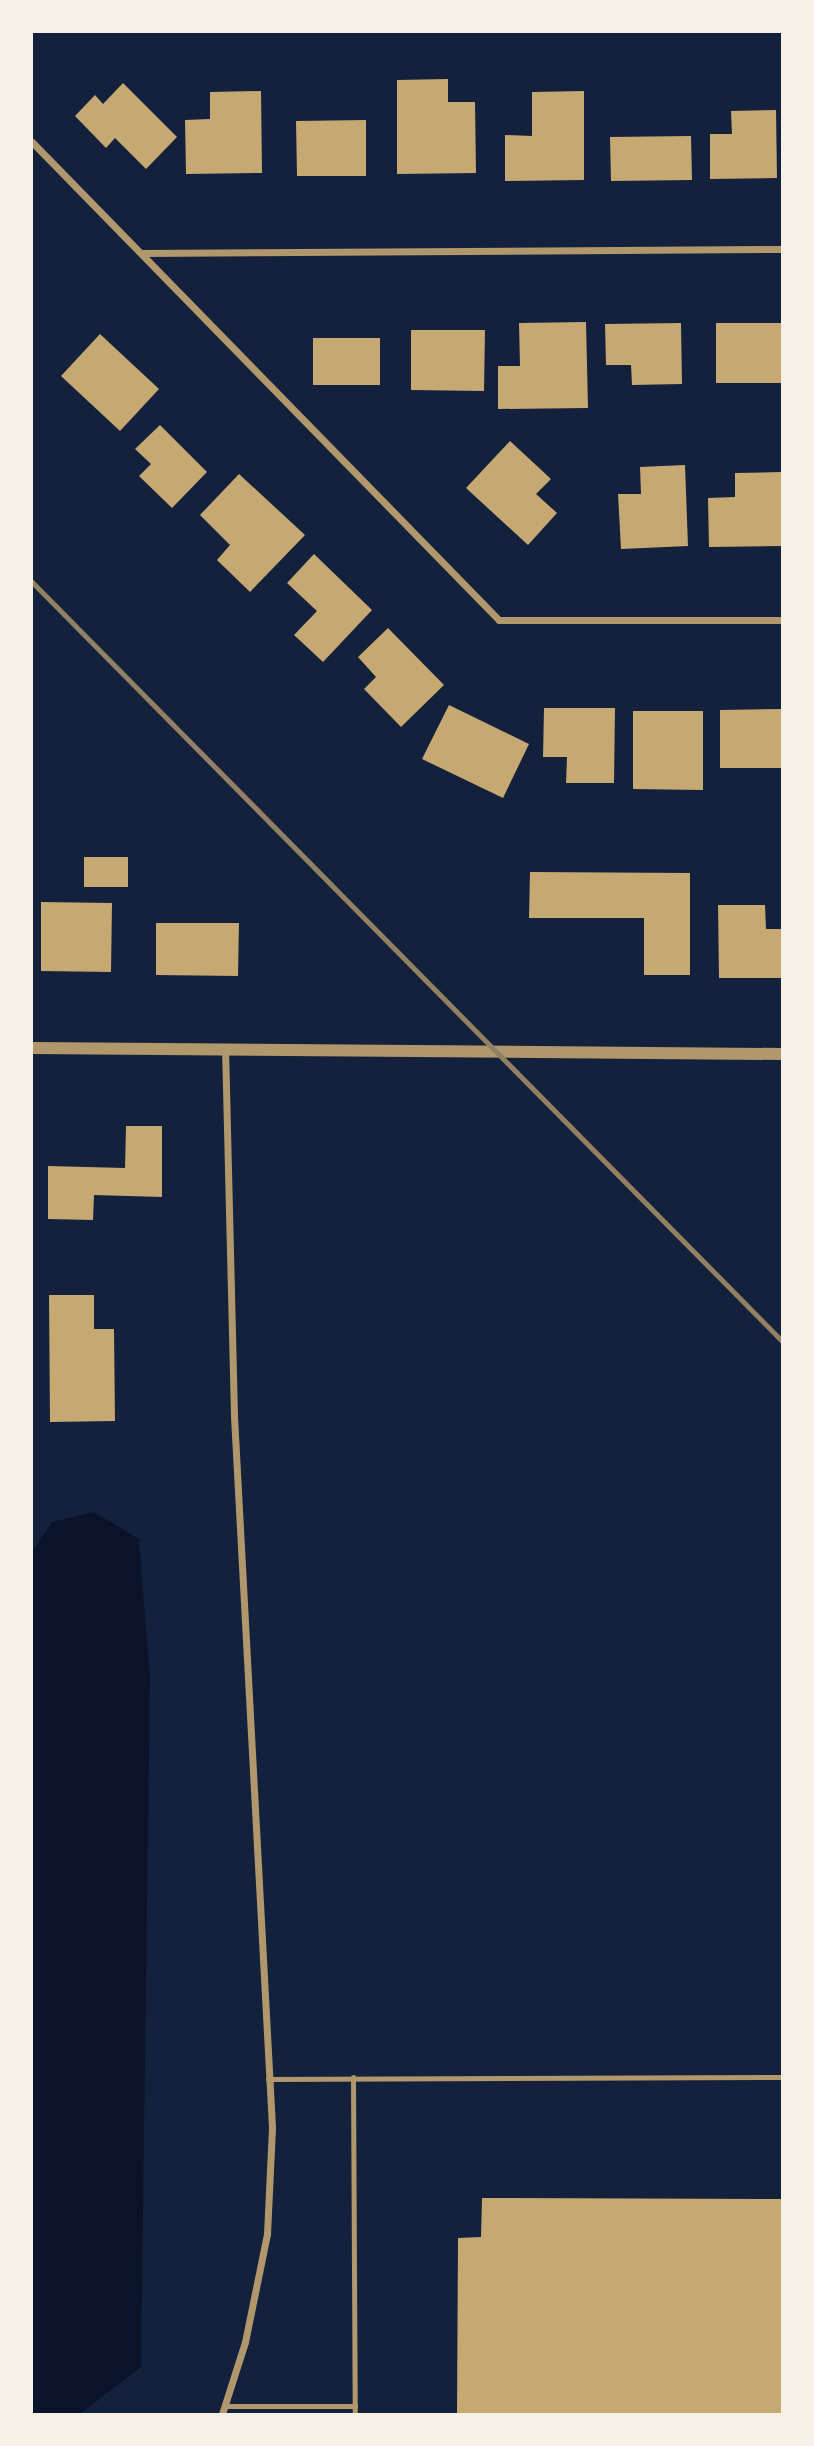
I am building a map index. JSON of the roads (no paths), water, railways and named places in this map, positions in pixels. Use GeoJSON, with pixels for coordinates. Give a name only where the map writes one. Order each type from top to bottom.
{"type":"FeatureCollection","features":[{"type":"Feature","properties":{"kind":"street"},"geometry":{"type":"LineString","coordinates":[[32,142],[499,620],[782,620]]}},
{"type":"Feature","properties":{"kind":"street"},"geometry":{"type":"LineString","coordinates":[[143,253],[782,248]]}},
{"type":"Feature","properties":{"kind":"street"},"geometry":{"type":"LineString","coordinates":[[32,1048],[782,1054]]}},
{"type":"Feature","properties":{"kind":"street"},"geometry":{"type":"LineString","coordinates":[[222,2414],[267,2234],[271,2127],[234,1415],[225,1049]]}},
{"type":"Feature","properties":{"kind":"lane"},"geometry":{"type":"LineString","coordinates":[[353,2077],[355,2414]]}},
{"type":"Feature","properties":{"kind":"lane"},"geometry":{"type":"LineString","coordinates":[[268,2079],[782,2077]]}},
{"type":"Feature","properties":{"kind":"lane"},"geometry":{"type":"LineString","coordinates":[[226,2406],[355,2406]]}},
{"type":"Feature","properties":{"kind":"water"},"geometry":{"type":"Polygon","coordinates":[[[94,1512],[139,1539],[150,1678],[141,2367],[80,2414],[32,2414],[32,1552],[52,1522],[94,1512]]]}},
{"type":"Feature","properties":{"kind":"railway"},"geometry":{"type":"LineString","coordinates":[[32,582],[782,1341]]}}]}
